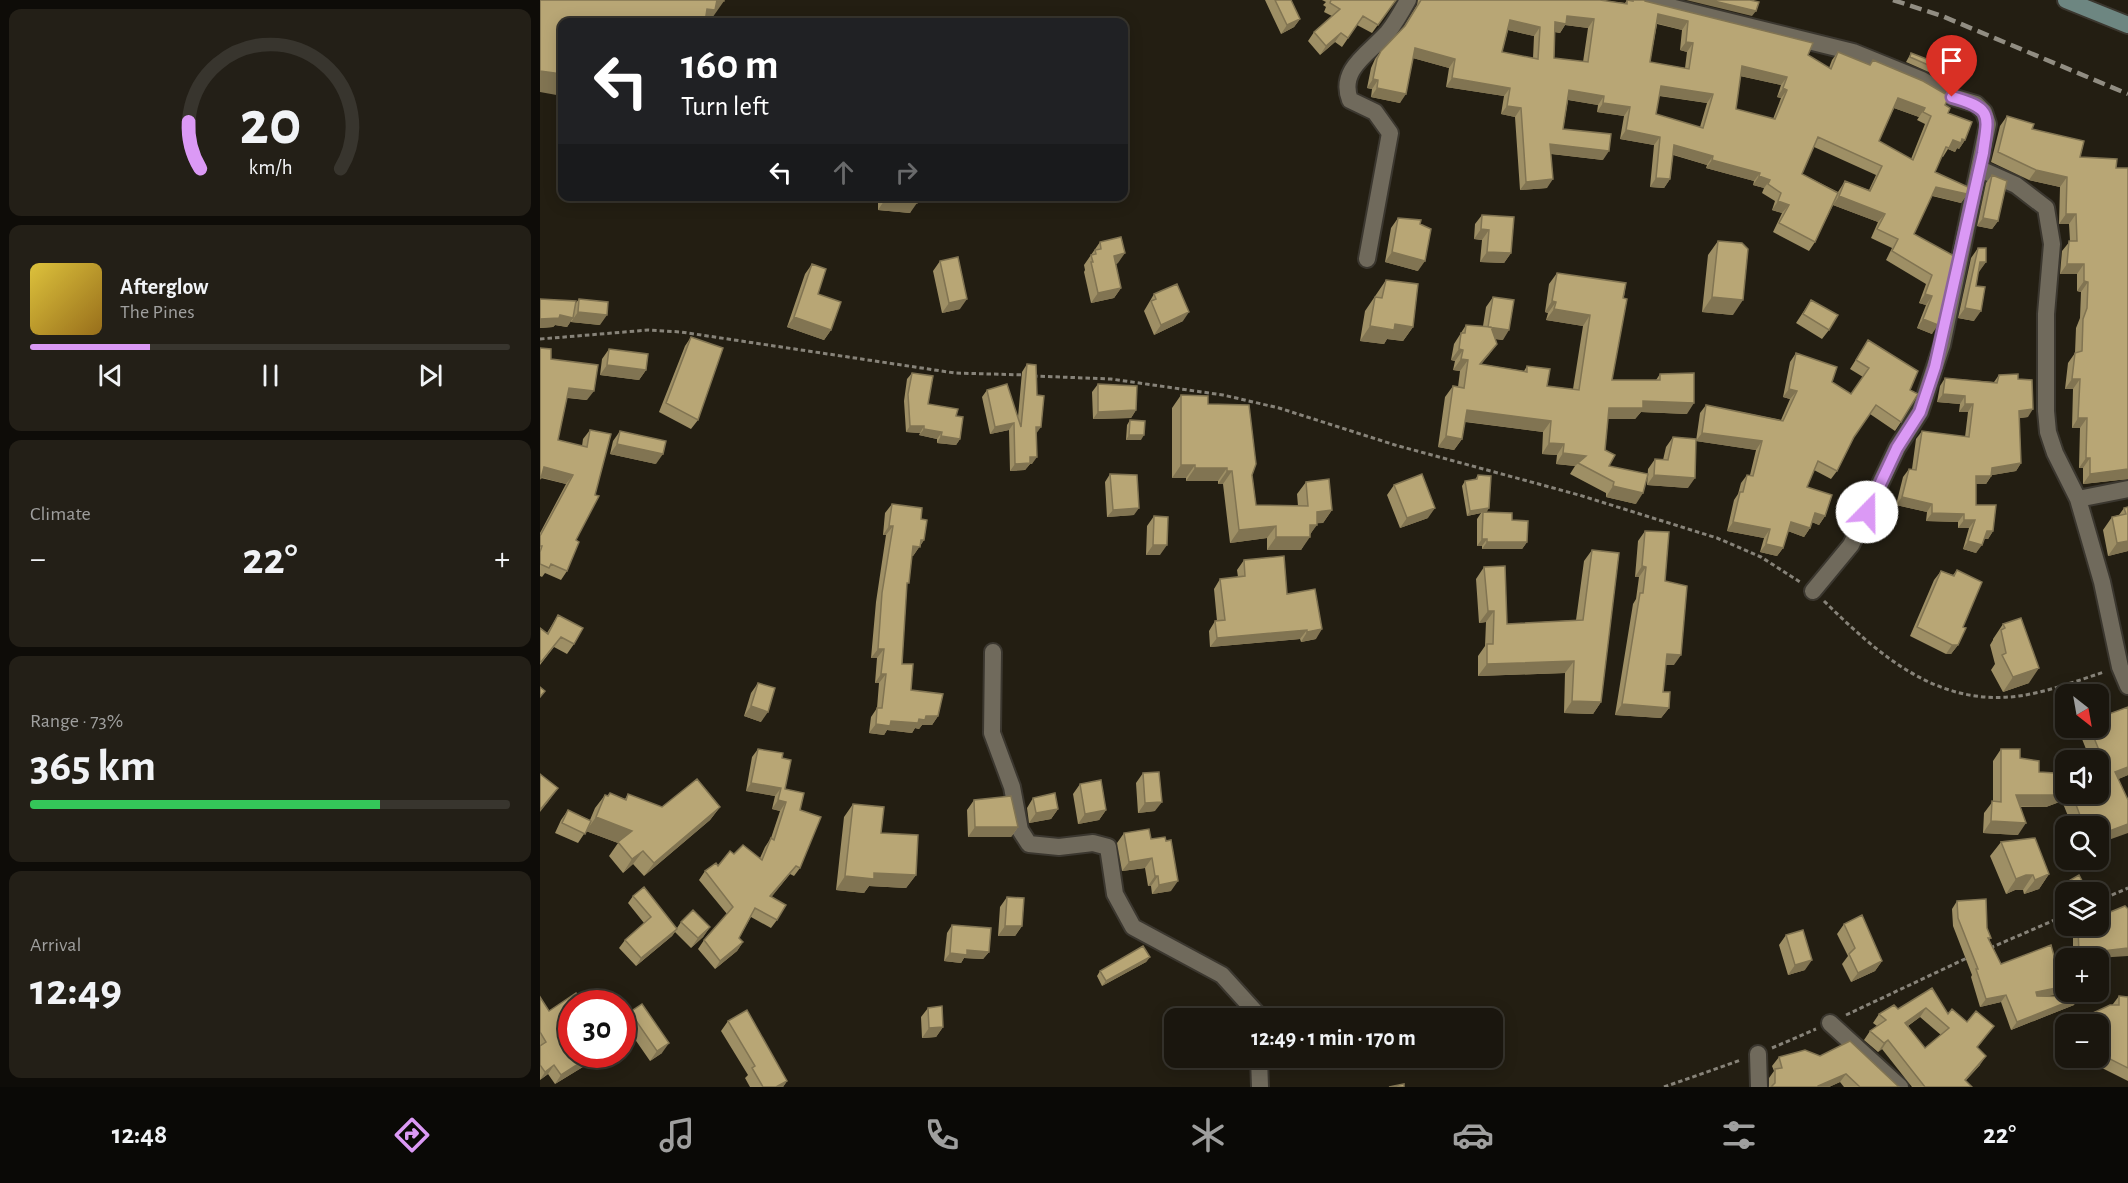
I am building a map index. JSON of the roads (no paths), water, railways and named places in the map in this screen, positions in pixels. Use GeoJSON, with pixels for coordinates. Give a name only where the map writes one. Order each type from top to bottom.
{"type":"FeatureCollection","features":[{"type":"Feature","properties":{"kind":"main road"},"geometry":{"type":"LineString","coordinates":[[2066,0],[2128,25]]}},
{"type":"Feature","properties":{"kind":"street"},"geometry":{"type":"LineString","coordinates":[[1367,259],[1390,133],[1376,112],[1350,100],[1346,90],[1349,74],[1363,55],[1388,32],[1408,0]]}},
{"type":"Feature","properties":{"kind":"street"},"geometry":{"type":"LineString","coordinates":[[1642,0],[1853,52],[1922,80],[1952,97],[1976,104],[1984,112],[1988,124],[1942,345],[1920,412],[1897,448],[1851,545],[1813,591]]}},
{"type":"Feature","properties":{"kind":"street"},"geometry":{"type":"LineString","coordinates":[[1980,169],[2016,185],[2046,208],[2052,244],[2046,314],[2046,411],[2055,453],[2078,498],[2102,582],[2120,667],[2128,686]]}},
{"type":"Feature","properties":{"kind":"street"},"geometry":{"type":"LineString","coordinates":[[2078,498],[2128,489]]}},
{"type":"Feature","properties":{"kind":"street"},"geometry":{"type":"LineString","coordinates":[[993,652],[992,733],[1012,787],[1020,830],[1029,844],[1059,847],[1094,843],[1108,848],[1115,894],[1133,927],[1222,975],[1251,1008]]}},
{"type":"Feature","properties":{"kind":"street"},"geometry":{"type":"LineString","coordinates":[[1830,1023],[1900,1087]]}},
{"type":"Feature","properties":{"kind":"street"},"geometry":{"type":"LineString","coordinates":[[1758,1054],[1759,1087]]}},
{"type":"Feature","properties":{"kind":"street"},"geometry":{"type":"LineString","coordinates":[[1259,1068],[1260,1087]]}},
{"type":"Feature","properties":{"kind":"railway"},"geometry":{"type":"LineString","coordinates":[[1893,0],[1942,16],[2128,94]]}}]}
